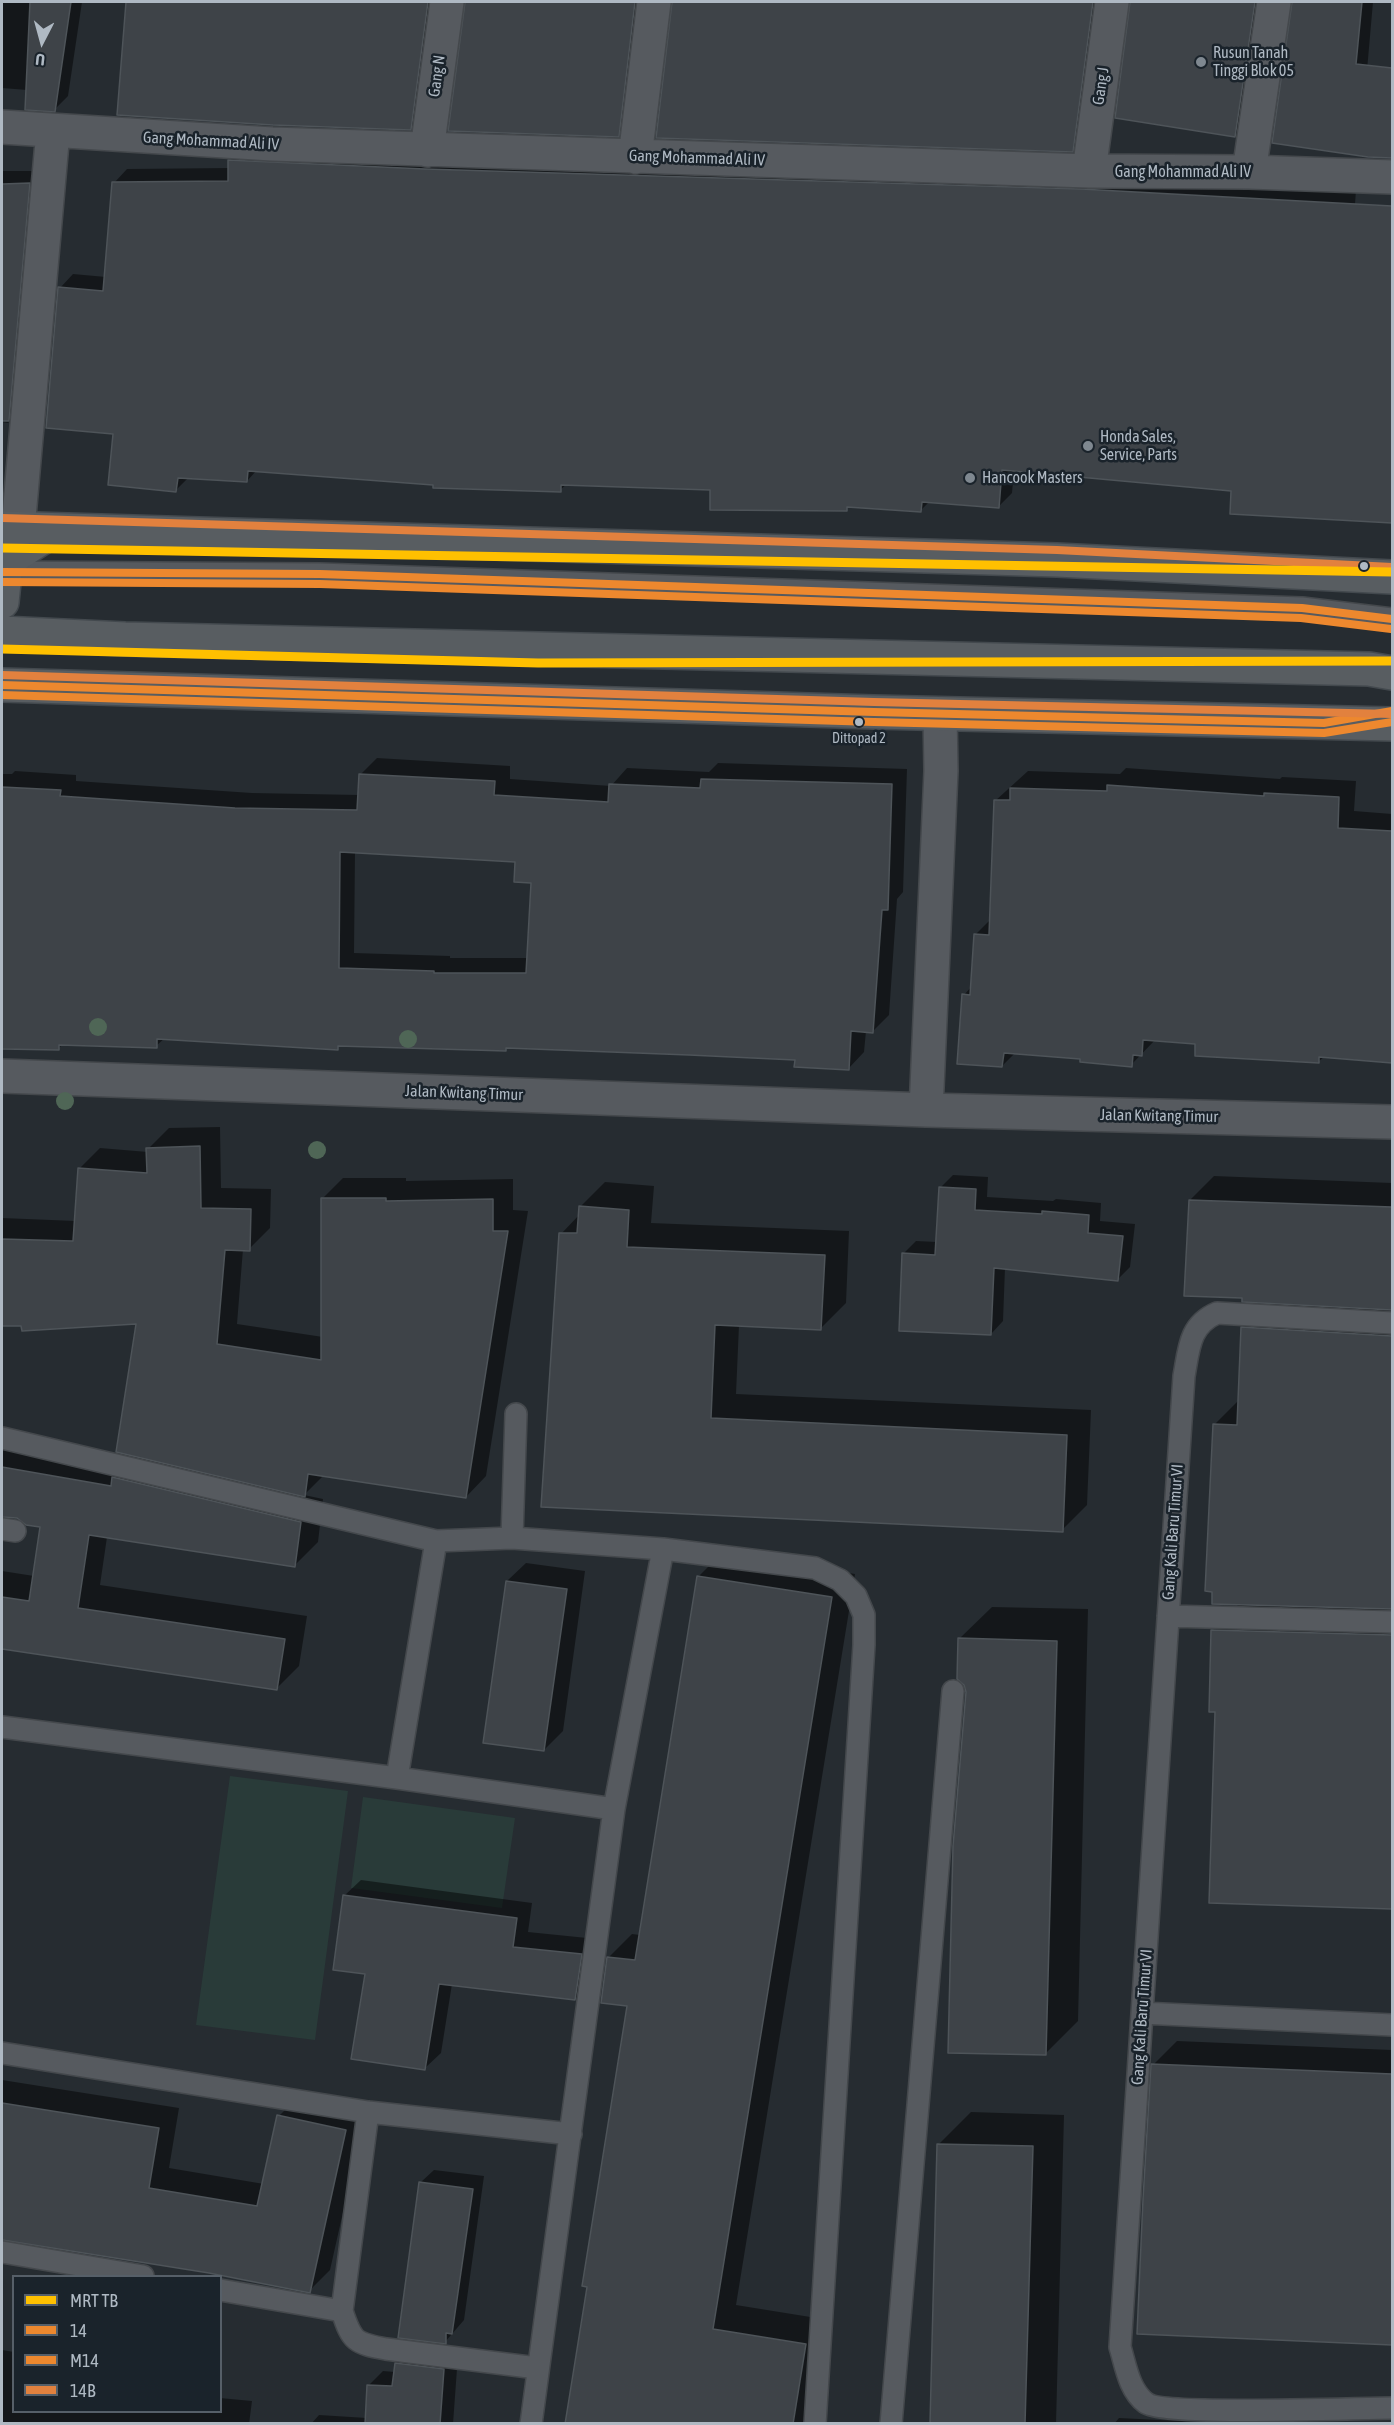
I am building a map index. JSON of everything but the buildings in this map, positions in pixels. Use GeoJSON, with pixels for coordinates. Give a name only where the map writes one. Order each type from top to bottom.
{"type":"FeatureCollection","features":[{"type":"Feature","properties":{"kind":"main road"},"geometry":{"type":"LineString","coordinates":[[10,528],[1045,560],[1392,577]]}},
{"type":"Feature","properties":{"kind":"main road"},"geometry":{"type":"LineString","coordinates":[[3,582],[15,556],[54,530]]}},
{"type":"Feature","properties":{"kind":"main road"},"geometry":{"type":"LineString","coordinates":[[2,633],[125,639],[1381,670]]}},
{"type":"Feature","properties":{"kind":"main road"},"geometry":{"type":"LineString","coordinates":[[2,651],[13,686],[940,714],[1392,724]]}},
{"type":"Feature","properties":{"kind":"street","name":"Gang N"},"geometry":{"type":"LineString","coordinates":[[427,150],[447,2]]}},
{"type":"Feature","properties":{"kind":"street"},"geometry":{"type":"LineString","coordinates":[[634,157],[654,2]]}},
{"type":"Feature","properties":{"kind":"street","name":"Gang J"},"geometry":{"type":"LineString","coordinates":[[1089,171],[1112,2]]}},
{"type":"Feature","properties":{"kind":"street"},"geometry":{"type":"LineString","coordinates":[[1249,172],[1274,2]]}},
{"type":"Feature","properties":{"kind":"street","name":"Gang Mohammad Ali IV"},"geometry":{"type":"LineString","coordinates":[[2,127],[250,143],[427,150],[1089,171],[1249,172],[1392,177]]}},
{"type":"Feature","properties":{"kind":"street"},"geometry":{"type":"LineString","coordinates":[[10,528],[53,131]]}},
{"type":"Feature","properties":{"kind":"street"},"geometry":{"type":"LineString","coordinates":[[926,1110],[940,771],[940,714]]}},
{"type":"Feature","properties":{"kind":"street","name":"Jalan Kwitang Timur"},"geometry":{"type":"LineString","coordinates":[[2,1076],[926,1110],[1392,1122]]}},
{"type":"Feature","properties":{"kind":"lane"},"geometry":{"type":"LineString","coordinates":[[3,582],[344,575],[1302,608],[1392,619]]}},
{"type":"Feature","properties":{"kind":"lane"},"geometry":{"type":"LineString","coordinates":[[1324,723],[1392,711]]}},
{"type":"Feature","properties":{"kind":"lane","name":"Gang Kali Baru Timur VI"},"geometry":{"type":"LineString","coordinates":[[1392,1323],[1217,1313],[1207,1317],[1197,1326],[1190,1345],[1184,1376],[1120,2347],[1133,2391],[1148,2405],[1185,2410],[1392,2408]]}},
{"type":"Feature","properties":{"kind":"lane"},"geometry":{"type":"LineString","coordinates":[[512,1538],[516,1414]]}},
{"type":"Feature","properties":{"kind":"lane"},"geometry":{"type":"LineString","coordinates":[[2,1438],[436,1541],[512,1538],[663,1548],[815,1568],[840,1580],[856,1596],[864,1615],[864,1645],[815,2424]]}},
{"type":"Feature","properties":{"kind":"lane"},"geometry":{"type":"LineString","coordinates":[[397,1778],[436,1541]]}},
{"type":"Feature","properties":{"kind":"lane"},"geometry":{"type":"LineString","coordinates":[[531,2424],[614,1809],[663,1548]]}},
{"type":"Feature","properties":{"kind":"lane"},"geometry":{"type":"LineString","coordinates":[[1168,1616],[1392,1622]]}},
{"type":"Feature","properties":{"kind":"lane"},"geometry":{"type":"LineString","coordinates":[[891,2424],[953,1691]]}},
{"type":"Feature","properties":{"kind":"lane"},"geometry":{"type":"LineString","coordinates":[[2,1727],[397,1778],[614,1809]]}},
{"type":"Feature","properties":{"kind":"lane"},"geometry":{"type":"LineString","coordinates":[[1142,2013],[1392,2025]]}},
{"type":"Feature","properties":{"kind":"lane"},"geometry":{"type":"LineString","coordinates":[[2,2053],[368,2112],[571,2134]]}},
{"type":"Feature","properties":{"kind":"lane"},"geometry":{"type":"LineString","coordinates":[[368,2112],[342,2311],[350,2334],[365,2345],[537,2368]]}},
{"type":"Feature","properties":{"kind":"lane"},"geometry":{"type":"LineString","coordinates":[[2,2252],[132,2275]]}},
{"type":"Feature","properties":{"kind":"lane"},"geometry":{"type":"LineString","coordinates":[[222,2290],[342,2311]]}},
{"type":"Feature","properties":{"kind":"shaded area"},"geometry":{"type":"Polygon","coordinates":[[[230,1776],[348,1791],[315,2040],[196,2025],[230,1776]]]}},
{"type":"Feature","properties":{"kind":"shaded area"},"geometry":{"type":"Polygon","coordinates":[[[363,1797],[515,1818],[502,1908],[351,1888],[363,1797]]]}},
{"type":"Feature","properties":{"kind":"metro line","name":"TB"},"geometry":{"type":"LineString","coordinates":[[2,548],[1392,572]]}},
{"type":"Feature","properties":{"kind":"metro line","name":"TB"},"geometry":{"type":"LineString","coordinates":[[2,649],[538,663],[1392,661]]}},
{"type":"Feature","properties":{"kind":"transit line","name":"14B"},"geometry":{"type":"LineString","coordinates":[[2,518],[1057,550],[1392,567]]}},
{"type":"Feature","properties":{"kind":"transit line","name":"14"},"geometry":{"type":"LineString","coordinates":[[2,572],[320,574],[1302,608],[1392,619]]}},
{"type":"Feature","properties":{"kind":"transit line","name":"M14"},"geometry":{"type":"LineString","coordinates":[[2,582],[320,584],[1301,618],[1391,629]]}},
{"type":"Feature","properties":{"kind":"transit line","name":"14B"},"geometry":{"type":"LineString","coordinates":[[2,675],[874,702],[1392,714]]}},
{"type":"Feature","properties":{"kind":"transit line","name":"14"},"geometry":{"type":"LineString","coordinates":[[2,685],[874,712],[1324,723],[1392,711]]}},
{"type":"Feature","properties":{"kind":"transit line","name":"M14"},"geometry":{"type":"LineString","coordinates":[[2,695],[874,722],[1324,733],[1392,722]]}},
{"type":"Feature","properties":{"kind":"place","name":"Rusun Tanah Tinggi Blok 05"},"geometry":{"type":"Point","coordinates":[1201,62]}},
{"type":"Feature","properties":{"kind":"place","name":"Honda Sales, Service, Parts"},"geometry":{"type":"Point","coordinates":[1088,446]}},
{"type":"Feature","properties":{"kind":"place","name":"Hancook Masters"},"geometry":{"type":"Point","coordinates":[970,478]}},
{"type":"Feature","properties":{"kind":"place","name":"Dittopad 2"},"geometry":{"type":"Point","coordinates":[859,722]}}]}
